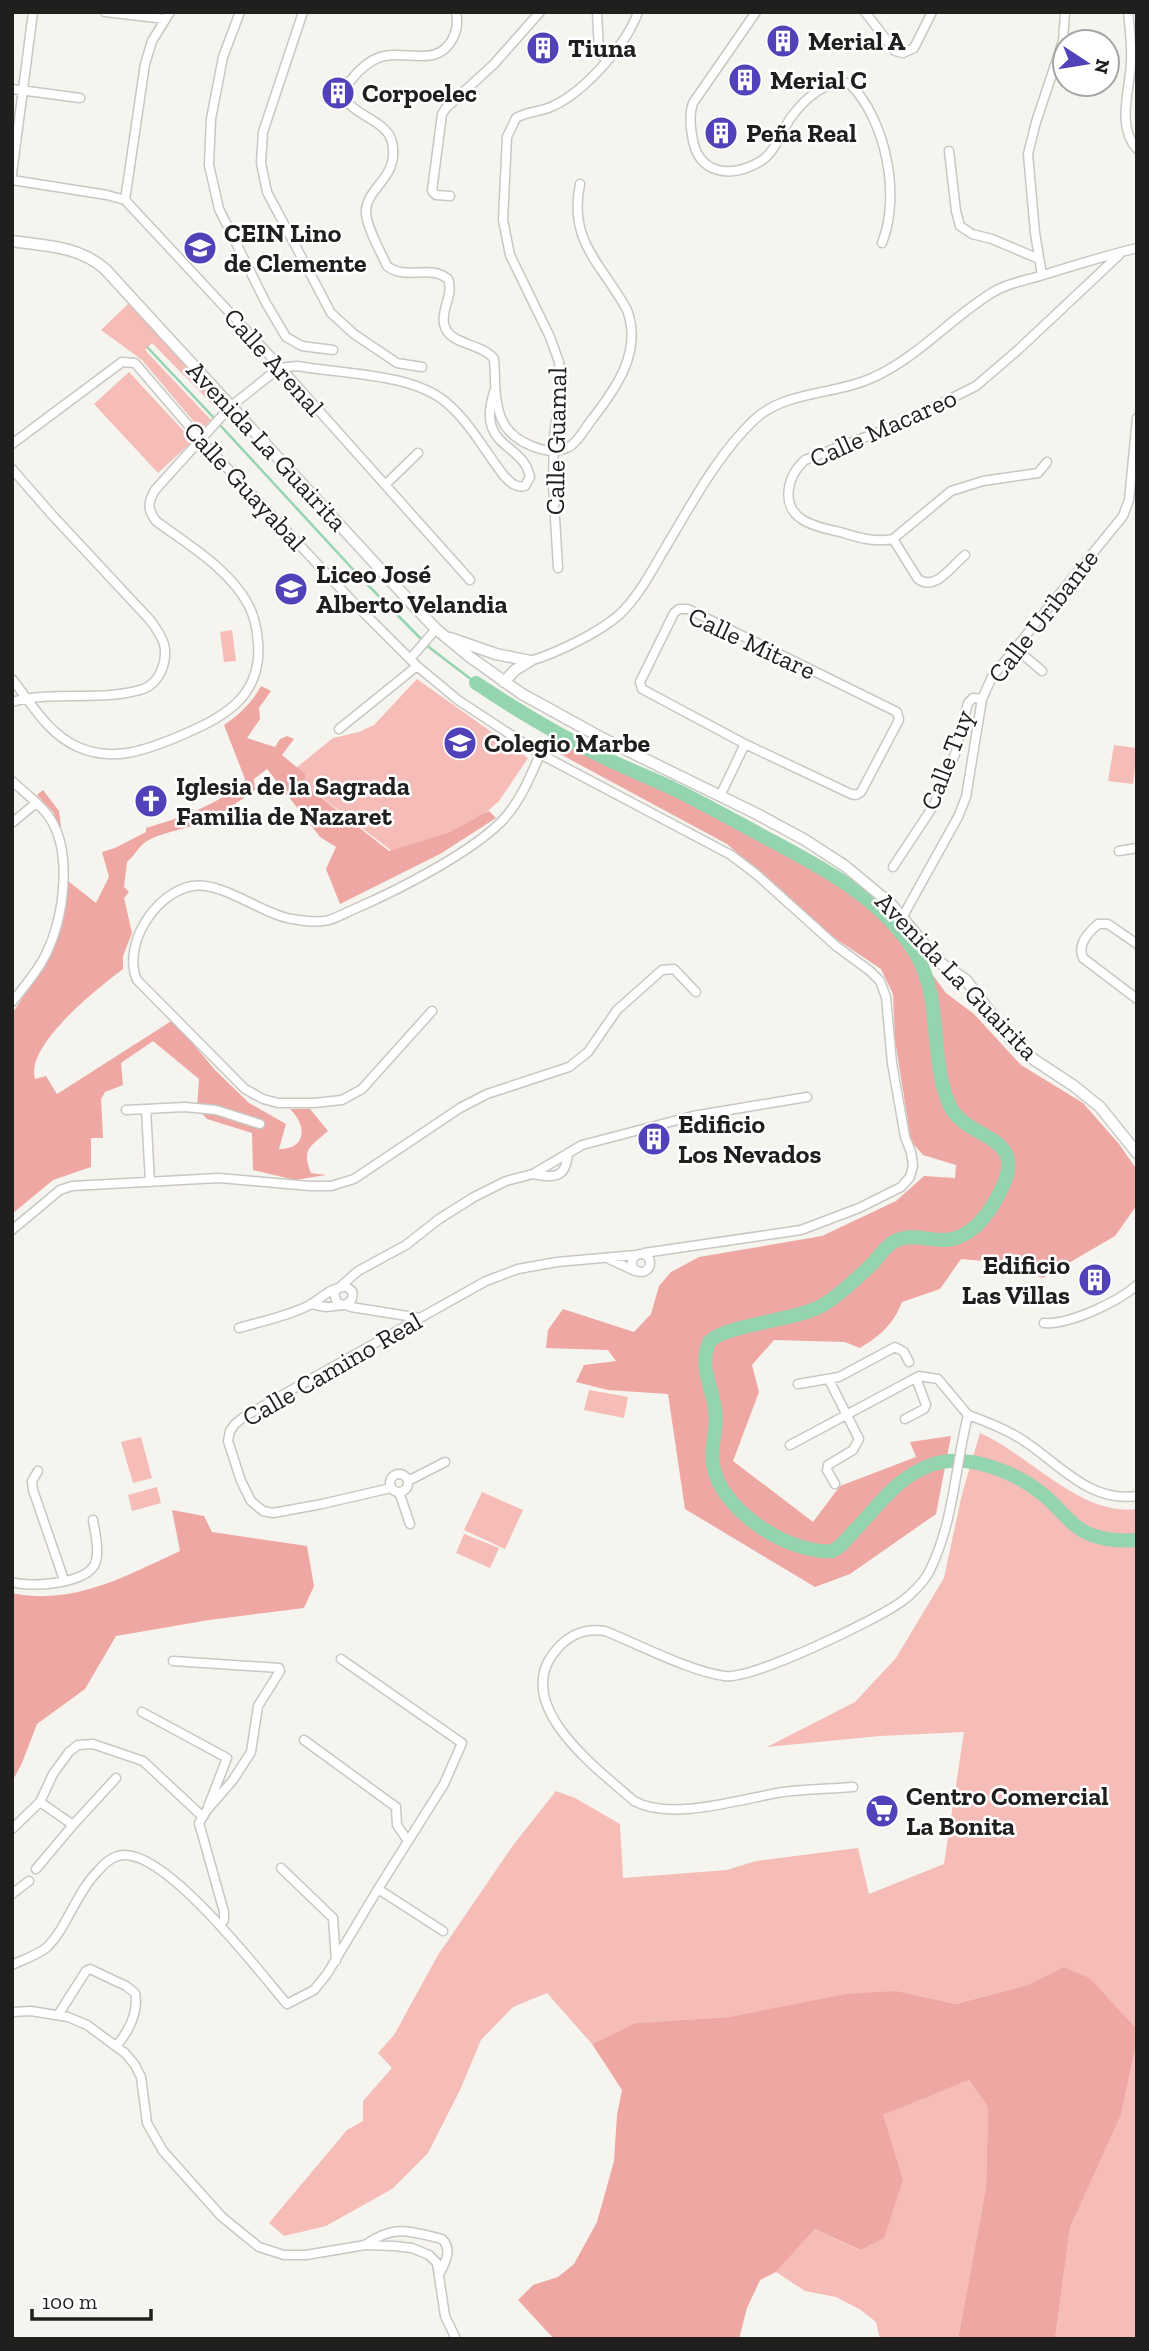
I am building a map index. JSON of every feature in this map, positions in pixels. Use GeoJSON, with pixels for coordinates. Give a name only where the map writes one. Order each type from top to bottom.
{"type":"FeatureCollection","features":[{"type":"Feature","properties":{"kind":"street"},"geometry":{"type":"LineString","coordinates":[[12,174],[33,12]]}},
{"type":"Feature","properties":{"kind":"street"},"geometry":{"type":"LineString","coordinates":[[12,180],[125,200],[145,64],[152,41],[168,16],[105,12]]}},
{"type":"Feature","properties":{"kind":"street"},"geometry":{"type":"LineString","coordinates":[[240,12],[223,57],[211,119],[209,165],[219,209],[286,337],[302,346],[333,350]]}},
{"type":"Feature","properties":{"kind":"street"},"geometry":{"type":"LineString","coordinates":[[303,12],[263,132],[261,163],[267,192],[331,313],[354,334],[397,363],[422,367]]}},
{"type":"Feature","properties":{"kind":"street"},"geometry":{"type":"LineString","coordinates":[[456,12],[455,36],[445,49],[432,56],[393,55],[376,58],[349,82],[346,101],[351,107],[384,127],[393,144],[392,163],[387,176],[366,208],[367,220],[387,265],[398,273],[434,272],[443,274],[448,279],[450,293],[444,316],[447,331],[451,337],[478,346],[494,359],[495,389],[500,415],[509,431],[529,445],[554,450],[568,447],[575,442],[609,397],[626,366],[631,348],[631,323],[627,310],[582,240],[578,213],[580,184]]}},
{"type":"Feature","properties":{"kind":"street"},"geometry":{"type":"LineString","coordinates":[[450,196],[436,195],[432,191],[442,114],[494,64],[540,12]]}},
{"type":"Feature","properties":{"kind":"street"},"geometry":{"type":"LineString","coordinates":[[597,12],[599,50],[606,61]]}},
{"type":"Feature","properties":{"kind":"street","name":"Calle Guamal"},"geometry":{"type":"LineString","coordinates":[[558,568],[553,484],[561,384],[559,362],[554,344],[507,244],[503,207],[507,137],[516,118],[554,106],[589,79],[614,53],[638,12]]}},
{"type":"Feature","properties":{"kind":"street"},"geometry":{"type":"LineString","coordinates":[[756,12],[693,103],[690,125],[698,159],[704,165],[726,171],[759,162],[770,153],[793,114],[812,97],[835,82],[850,84],[862,98],[873,120],[889,171],[890,221],[882,243]]}},
{"type":"Feature","properties":{"kind":"street"},"geometry":{"type":"LineString","coordinates":[[865,12],[895,51],[903,53],[914,48],[932,12]]}},
{"type":"Feature","properties":{"kind":"street"},"geometry":{"type":"LineString","coordinates":[[1042,275],[1028,154],[1063,41],[1065,12]]}},
{"type":"Feature","properties":{"kind":"street"},"geometry":{"type":"LineString","coordinates":[[1128,12],[1131,60],[1126,122],[1129,138],[1137,149]]}},
{"type":"Feature","properties":{"kind":"street"},"geometry":{"type":"LineString","coordinates":[[12,89],[80,98]]}},
{"type":"Feature","properties":{"kind":"street"},"geometry":{"type":"LineString","coordinates":[[949,151],[960,226],[972,234],[992,239],[1039,259]]}},
{"type":"Feature","properties":{"kind":"street","name":"Calle Arenal"},"geometry":{"type":"LineString","coordinates":[[125,200],[171,247],[470,580]]}},
{"type":"Feature","properties":{"kind":"street","name":"Avenida La Guairita"},"geometry":{"type":"LineString","coordinates":[[12,241],[73,250],[100,264],[227,409],[433,632],[447,637],[504,682],[559,716],[805,840],[845,866],[903,916],[939,962],[966,980],[1011,1040],[1030,1057],[1100,1107],[1137,1153]]}},
{"type":"Feature","properties":{"kind":"street"},"geometry":{"type":"LineString","coordinates":[[504,682],[515,670],[530,661],[568,647],[617,616],[627,606],[702,488],[730,448],[757,417],[788,401],[875,377],[935,337],[993,292],[1137,248]]}},
{"type":"Feature","properties":{"kind":"street","name":"Calle Macareo"},"geometry":{"type":"LineString","coordinates":[[893,539],[874,541],[813,525],[799,517],[790,505],[788,496],[795,471],[805,460],[900,424],[976,386],[1020,349],[1121,253]]}},
{"type":"Feature","properties":{"kind":"street","name":"Calle Guayabal"},"geometry":{"type":"LineString","coordinates":[[12,444],[122,362],[128,360],[135,363],[299,545],[413,655],[417,666],[458,700],[540,754]]}},
{"type":"Feature","properties":{"kind":"street"},"geometry":{"type":"LineString","coordinates":[[12,678],[49,726],[71,743],[88,751],[119,755],[145,750],[219,718],[248,690],[257,669],[257,632],[250,608],[225,575],[156,521],[149,512],[149,499],[155,490],[227,409],[279,368],[297,366],[402,380],[427,389],[455,411],[505,477],[520,487],[528,482],[529,471],[494,433],[490,403],[495,389]]}},
{"type":"Feature","properties":{"kind":"street","name":"Calle Uribante"},"geometry":{"type":"LineString","coordinates":[[903,916],[958,817],[966,797],[982,699],[992,677],[1123,516],[1134,475],[1137,418]]}},
{"type":"Feature","properties":{"kind":"street"},"geometry":{"type":"LineString","coordinates":[[385,485],[418,453]]}},
{"type":"Feature","properties":{"kind":"street"},"geometry":{"type":"LineString","coordinates":[[965,555],[935,582],[923,583],[893,539],[951,491],[983,481],[1038,473],[1047,462]]}},
{"type":"Feature","properties":{"kind":"street"},"geometry":{"type":"LineString","coordinates":[[12,469],[150,620],[165,647],[161,672],[154,683],[143,689],[26,698],[12,702]]}},
{"type":"Feature","properties":{"kind":"street","name":"Calle Mitare"},"geometry":{"type":"LineString","coordinates":[[680,609],[688,609],[899,715],[899,720],[861,792],[856,795],[745,744],[642,689],[640,682],[674,613],[680,609]]}},
{"type":"Feature","properties":{"kind":"street"},"geometry":{"type":"LineString","coordinates":[[413,655],[433,632]]}},
{"type":"Feature","properties":{"kind":"street"},"geometry":{"type":"LineString","coordinates":[[447,637],[496,654],[530,661]]}},
{"type":"Feature","properties":{"kind":"street"},"geometry":{"type":"LineString","coordinates":[[1014,647],[1042,671]]}},
{"type":"Feature","properties":{"kind":"street"},"geometry":{"type":"LineString","coordinates":[[340,729],[417,666]]}},
{"type":"Feature","properties":{"kind":"street","name":"Calle Tuy"},"geometry":{"type":"LineString","coordinates":[[893,867],[927,818],[945,781],[968,703],[973,698],[982,699]]}},
{"type":"Feature","properties":{"kind":"street"},"geometry":{"type":"LineString","coordinates":[[720,796],[745,744]]}},
{"type":"Feature","properties":{"kind":"street"},"geometry":{"type":"LineString","coordinates":[[432,1011],[362,1089],[342,1100],[278,1103],[263,1099],[246,1089],[137,980],[132,968],[133,951],[155,910],[167,897],[179,889],[197,885],[223,891],[281,917],[307,921],[328,920],[382,897],[464,849],[500,823],[513,807],[540,754]]}},
{"type":"Feature","properties":{"kind":"street","name":"Calle Camino Real"},"geometry":{"type":"LineString","coordinates":[[408,1481],[404,1476],[396,1475],[390,1482],[395,1490],[273,1513],[264,1511],[251,1501],[241,1480],[228,1441],[230,1432],[245,1416],[486,1282],[518,1269],[557,1262],[672,1250],[801,1230],[877,1200],[901,1187],[910,1177],[913,1166],[892,1063],[886,997],[880,981],[835,946],[756,874],[731,855],[645,812],[540,754]]}},
{"type":"Feature","properties":{"kind":"street"},"geometry":{"type":"LineString","coordinates":[[12,781],[48,815],[63,859],[64,879],[58,918],[46,956],[12,1002]]}},
{"type":"Feature","properties":{"kind":"street"},"geometry":{"type":"LineString","coordinates":[[12,823],[36,803]]}},
{"type":"Feature","properties":{"kind":"street"},"geometry":{"type":"LineString","coordinates":[[1119,851],[1137,849]]}},
{"type":"Feature","properties":{"kind":"street"},"geometry":{"type":"LineString","coordinates":[[1137,944],[1108,924],[1098,924],[1086,935],[1081,953],[1083,958],[1137,999]]}},
{"type":"Feature","properties":{"kind":"street"},"geometry":{"type":"LineString","coordinates":[[12,1230],[65,1187],[219,1178],[331,1186],[354,1179],[460,1108],[487,1094],[569,1067],[588,1052],[617,1010],[662,970],[674,970],[696,992]]}},
{"type":"Feature","properties":{"kind":"street"},"geometry":{"type":"LineString","coordinates":[[420,1318],[344,1305],[335,1300],[334,1293],[358,1271],[406,1245],[439,1219],[474,1197],[506,1181],[533,1174],[582,1144],[693,1116],[807,1097]]}},
{"type":"Feature","properties":{"kind":"street"},"geometry":{"type":"LineString","coordinates":[[126,1110],[185,1107],[216,1110],[260,1124]]}},
{"type":"Feature","properties":{"kind":"street"},"geometry":{"type":"LineString","coordinates":[[146,1109],[150,1182]]}},
{"type":"Feature","properties":{"kind":"street"},"geometry":{"type":"LineString","coordinates":[[533,1174],[548,1177],[560,1174],[567,1162],[568,1153]]}},
{"type":"Feature","properties":{"kind":"street","name":"Calle Camino Real"},"geometry":{"type":"LineString","coordinates":[[606,1258],[641,1272],[672,1250]]}},
{"type":"Feature","properties":{"kind":"street"},"geometry":{"type":"LineString","coordinates":[[637,1272],[631,1261],[640,1254],[650,1259],[649,1268]]}},
{"type":"Feature","properties":{"kind":"street"},"geometry":{"type":"LineString","coordinates":[[311,1304],[326,1307],[344,1305],[351,1301],[358,1271]]}},
{"type":"Feature","properties":{"kind":"street"},"geometry":{"type":"LineString","coordinates":[[1044,1324],[1070,1321],[1137,1285]]}},
{"type":"Feature","properties":{"kind":"street"},"geometry":{"type":"LineString","coordinates":[[239,1328],[311,1304],[339,1287],[347,1287],[366,1310]]}},
{"type":"Feature","properties":{"kind":"street"},"geometry":{"type":"LineString","coordinates":[[322,1296],[326,1307]]}},
{"type":"Feature","properties":{"kind":"street"},"geometry":{"type":"LineString","coordinates":[[798,1384],[829,1380],[857,1369],[895,1347],[904,1352],[909,1362]]}},
{"type":"Feature","properties":{"kind":"street"},"geometry":{"type":"LineString","coordinates":[[790,1445],[916,1378],[925,1376],[938,1379],[968,1415],[1009,1432],[1090,1489],[1108,1495],[1137,1496]]}},
{"type":"Feature","properties":{"kind":"street"},"geometry":{"type":"LineString","coordinates":[[905,1419],[924,1409],[926,1405],[916,1378]]}},
{"type":"Feature","properties":{"kind":"street"},"geometry":{"type":"LineString","coordinates":[[829,1380],[858,1442],[853,1450],[828,1465],[827,1470],[835,1484]]}},
{"type":"Feature","properties":{"kind":"street"},"geometry":{"type":"LineString","coordinates":[[853,1787],[778,1793],[745,1804],[659,1810],[646,1808],[634,1801],[572,1746],[551,1716],[544,1693],[545,1671],[554,1653],[565,1641],[578,1632],[591,1629],[605,1631],[691,1666],[728,1677],[753,1671],[808,1649],[884,1613],[904,1600],[928,1574],[944,1538],[968,1415]]}},
{"type":"Feature","properties":{"kind":"street"},"geometry":{"type":"LineString","coordinates":[[410,1524],[395,1490],[407,1487],[408,1481],[445,1462]]}},
{"type":"Feature","properties":{"kind":"street"},"geometry":{"type":"LineString","coordinates":[[38,1471],[33,1481],[33,1490],[64,1580]]}},
{"type":"Feature","properties":{"kind":"street"},"geometry":{"type":"LineString","coordinates":[[12,1583],[24,1586],[48,1585],[80,1576],[94,1565],[97,1554],[93,1520]]}},
{"type":"Feature","properties":{"kind":"street"},"geometry":{"type":"LineString","coordinates":[[12,1965],[46,1948],[86,1885],[102,1867],[119,1855],[139,1857],[157,1865],[220,1925],[287,2004],[314,1990],[336,1961],[444,1784],[462,1743],[341,1659]]}},
{"type":"Feature","properties":{"kind":"street"},"geometry":{"type":"LineString","coordinates":[[173,1661],[279,1668],[280,1671],[258,1706],[251,1752],[233,1780],[205,1813]]}},
{"type":"Feature","properties":{"kind":"street"},"geometry":{"type":"LineString","coordinates":[[142,1712],[227,1758],[199,1824],[225,1912],[220,1925]]}},
{"type":"Feature","properties":{"kind":"street"},"geometry":{"type":"LineString","coordinates":[[304,1740],[396,1807],[397,1825],[408,1841]]}},
{"type":"Feature","properties":{"kind":"street"},"geometry":{"type":"LineString","coordinates":[[12,1829],[40,1802],[54,1774],[69,1752],[78,1745],[93,1744],[144,1761],[205,1813]]}},
{"type":"Feature","properties":{"kind":"street"},"geometry":{"type":"LineString","coordinates":[[36,1869],[116,1778]]}},
{"type":"Feature","properties":{"kind":"street"},"geometry":{"type":"LineString","coordinates":[[40,1802],[73,1825]]}},
{"type":"Feature","properties":{"kind":"street"},"geometry":{"type":"LineString","coordinates":[[281,1868],[333,1918],[336,1961]]}},
{"type":"Feature","properties":{"kind":"street"},"geometry":{"type":"LineString","coordinates":[[12,1894],[29,1881]]}},
{"type":"Feature","properties":{"kind":"street"},"geometry":{"type":"LineString","coordinates":[[378,1889],[443,1931]]}},
{"type":"Feature","properties":{"kind":"street"},"geometry":{"type":"LineString","coordinates":[[58,2015],[86,1971],[90,1969],[126,1986],[135,1993],[136,2009],[123,2039],[116,2046]]}},
{"type":"Feature","properties":{"kind":"street"},"geometry":{"type":"LineString","coordinates":[[12,2012],[31,2011],[58,2015],[87,2025],[116,2046],[135,2065],[141,2077],[147,2123],[163,2151],[222,2217],[259,2247],[284,2255],[306,2255],[365,2245],[412,2248],[429,2255],[437,2263],[445,2316],[456,2339]]}},
{"type":"Feature","properties":{"kind":"street"},"geometry":{"type":"LineString","coordinates":[[365,2245],[381,2234],[395,2231],[409,2231],[442,2239],[447,2248],[447,2258],[440,2273]]}},
{"type":"Feature","properties":{"kind":"shaded area"},"geometry":{"type":"Polygon","coordinates":[[[129,303],[224,406],[218,410],[152,343],[145,350],[211,420],[201,430],[142,360],[101,330],[129,303]]]}},
{"type":"Feature","properties":{"kind":"shaded area"},"geometry":{"type":"Polygon","coordinates":[[[129,372],[193,441],[158,473],[94,404],[129,372]]]}},
{"type":"Feature","properties":{"kind":"shaded area"},"geometry":{"type":"Polygon","coordinates":[[[232,630],[236,661],[224,662],[220,632],[232,630]]]}},
{"type":"Feature","properties":{"kind":"shaded area"},"geometry":{"type":"Polygon","coordinates":[[[417,679],[528,758],[499,801],[470,827],[401,858],[290,773],[333,738],[359,732],[374,725],[417,679]]]}},
{"type":"Feature","properties":{"kind":"shaded area"},"geometry":{"type":"Polygon","coordinates":[[[261,686],[271,691],[259,708],[260,719],[247,738],[275,747],[280,739],[287,736],[294,739],[282,755],[305,774],[304,784],[389,851],[448,833],[489,811],[496,818],[440,854],[340,904],[326,869],[336,847],[320,837],[267,769],[254,779],[255,790],[227,809],[198,824],[160,835],[141,846],[127,862],[124,887],[129,892],[124,898],[132,933],[123,956],[123,969],[97,989],[52,1034],[35,1065],[35,1079],[46,1076],[57,1094],[173,1020],[215,1070],[249,1103],[286,1124],[279,1149],[295,1145],[301,1135],[299,1122],[290,1109],[310,1109],[328,1131],[309,1149],[308,1165],[311,1173],[326,1175],[295,1180],[253,1170],[252,1133],[207,1119],[197,1108],[199,1079],[153,1041],[121,1063],[123,1085],[105,1092],[101,1099],[103,1138],[91,1138],[91,1167],[53,1180],[12,1214],[12,1014],[51,953],[60,931],[64,910],[65,882],[54,813],[37,795],[43,790],[59,811],[68,881],[96,903],[109,877],[102,852],[146,832],[146,828],[213,803],[245,779],[224,725],[245,708],[261,686]]]}},
{"type":"Feature","properties":{"kind":"shaded area"},"geometry":{"type":"Polygon","coordinates":[[[562,731],[773,836],[820,862],[882,906],[946,993],[974,1014],[1021,1065],[1083,1103],[1119,1144],[1137,1170],[1137,1205],[1115,1236],[1043,1278],[996,1262],[961,1259],[940,1289],[902,1302],[886,1329],[860,1348],[845,1342],[774,1340],[752,1365],[759,1392],[733,1461],[813,1522],[840,1486],[916,1457],[910,1442],[951,1436],[936,1514],[850,1574],[815,1587],[685,1509],[668,1394],[608,1390],[576,1382],[584,1365],[616,1361],[608,1350],[546,1348],[548,1330],[563,1309],[634,1332],[651,1314],[659,1286],[671,1272],[699,1257],[822,1236],[896,1201],[924,1176],[955,1178],[956,1165],[923,1155],[911,1141],[895,1040],[893,994],[881,969],[833,937],[727,844],[547,747],[562,731]]]}},
{"type":"Feature","properties":{"kind":"shaded area"},"geometry":{"type":"Polygon","coordinates":[[[1114,745],[1137,748],[1133,784],[1108,781],[1114,745]]]}},
{"type":"Feature","properties":{"kind":"shaded area"},"geometry":{"type":"Polygon","coordinates":[[[589,1390],[628,1397],[624,1418],[584,1410],[589,1390]]]}},
{"type":"Feature","properties":{"kind":"shaded area"},"geometry":{"type":"Polygon","coordinates":[[[980,1433],[1056,1482],[1096,1504],[1116,1509],[1137,1509],[1137,2029],[1090,1978],[1064,1967],[1027,1985],[956,2004],[897,1991],[729,2017],[635,2023],[592,2044],[547,1993],[513,2007],[481,2040],[460,2090],[428,2153],[392,2189],[326,2226],[284,2236],[269,2223],[347,2130],[363,2121],[363,2101],[392,2068],[378,2053],[394,2035],[438,1955],[514,1844],[556,1791],[575,1798],[620,1824],[623,1878],[727,1870],[756,1861],[858,1848],[869,1894],[944,1864],[964,1732],[880,1736],[767,1747],[855,1702],[896,1658],[944,1578],[962,1494],[980,1433]]]}},
{"type":"Feature","properties":{"kind":"shaded area"},"geometry":{"type":"Polygon","coordinates":[[[141,1437],[152,1478],[133,1483],[121,1442],[141,1437]]]}},
{"type":"Feature","properties":{"kind":"shaded area"},"geometry":{"type":"Polygon","coordinates":[[[157,1487],[161,1503],[132,1511],[128,1495],[157,1487]]]}},
{"type":"Feature","properties":{"kind":"shaded area"},"geometry":{"type":"Polygon","coordinates":[[[482,1492],[523,1510],[505,1549],[464,1530],[482,1492]]]}},
{"type":"Feature","properties":{"kind":"shaded area"},"geometry":{"type":"Polygon","coordinates":[[[172,1510],[204,1516],[212,1532],[307,1546],[314,1586],[304,1608],[209,1620],[116,1636],[85,1689],[37,1724],[12,1782],[12,1593],[35,1596],[78,1592],[119,1579],[180,1551],[172,1510]]]}},
{"type":"Feature","properties":{"kind":"shaded area"},"geometry":{"type":"Polygon","coordinates":[[[464,1534],[499,1548],[490,1568],[456,1553],[464,1534]]]}},
{"type":"Feature","properties":{"kind":"shaded area"},"geometry":{"type":"Polygon","coordinates":[[[1064,1967],[1090,1978],[1137,2029],[1137,2040],[1121,2115],[1070,2228],[1055,2339],[958,2339],[986,2187],[988,2107],[969,2080],[883,2115],[903,2180],[884,2238],[860,2250],[815,2229],[776,2272],[760,2280],[747,2308],[739,2339],[554,2339],[518,2300],[533,2285],[558,2277],[574,2264],[597,2222],[614,2161],[617,2115],[622,2090],[592,2044],[635,2023],[729,2017],[847,1994],[897,1991],[956,2004],[1027,1985],[1064,1967]]]}},
{"type":"Feature","properties":{"kind":"shaded area"},"geometry":{"type":"Polygon","coordinates":[[[1137,2040],[1137,2339],[1055,2339],[1070,2228],[1121,2115],[1137,2040]]]}},
{"type":"Feature","properties":{"kind":"shaded area"},"geometry":{"type":"Polygon","coordinates":[[[969,2080],[988,2107],[986,2187],[958,2339],[880,2339],[876,2322],[861,2310],[836,2297],[805,2291],[776,2272],[815,2229],[859,2250],[902,2180],[882,2115],[969,2080]]]}},
{"type":"Feature","properties":{"kind":"waterway"},"geometry":{"type":"LineString","coordinates":[[148,348],[215,419]]}},
{"type":"Feature","properties":{"kind":"waterway"},"geometry":{"type":"LineString","coordinates":[[219,424],[360,577],[430,648],[476,683]]}},
{"type":"Feature","properties":{"kind":"waterway"},"geometry":{"type":"LineString","coordinates":[[476,683],[572,741],[678,791],[794,853],[853,889],[888,918],[916,954],[930,990],[939,1067],[949,1104],[957,1116],[992,1139],[1007,1157],[1008,1170],[997,1198],[980,1222],[964,1234],[953,1239],[915,1237],[895,1241],[848,1286],[823,1305],[796,1315],[730,1331],[709,1342],[705,1360],[716,1417],[713,1464],[718,1481],[728,1497],[758,1526],[777,1537],[814,1550],[832,1551],[842,1545],[898,1484],[931,1465],[960,1461],[991,1467],[1020,1479],[1045,1496],[1086,1532],[1107,1539],[1137,1540]]}},
{"type":"Feature","properties":{"kind":"place","name":"Merial A"},"geometry":{"type":"Point","coordinates":[783,41]}},
{"type":"Feature","properties":{"kind":"place","name":"Tiuna"},"geometry":{"type":"Point","coordinates":[543,48]}},
{"type":"Feature","properties":{"kind":"place","name":"Merial C"},"geometry":{"type":"Point","coordinates":[745,80]}},
{"type":"Feature","properties":{"kind":"place","name":"Corpoelec"},"geometry":{"type":"Point","coordinates":[338,93]}},
{"type":"Feature","properties":{"kind":"place","name":"Peña Real"},"geometry":{"type":"Point","coordinates":[721,133]}},
{"type":"Feature","properties":{"kind":"place","name":"CEIN Lino de Clemente"},"geometry":{"type":"Point","coordinates":[200,248]}},
{"type":"Feature","properties":{"kind":"place","name":"Liceo José Alberto Velandia"},"geometry":{"type":"Point","coordinates":[291,589]}},
{"type":"Feature","properties":{"kind":"place","name":"Colegio Marbe"},"geometry":{"type":"Point","coordinates":[460,743]}},
{"type":"Feature","properties":{"kind":"place","name":"Iglesia de la Sagrada Familia de Nazaret"},"geometry":{"type":"Point","coordinates":[151,801]}},
{"type":"Feature","properties":{"kind":"place","name":"Edificio Los Nevados"},"geometry":{"type":"Point","coordinates":[654,1139]}},
{"type":"Feature","properties":{"kind":"place","name":"Edificio Las Villas"},"geometry":{"type":"Point","coordinates":[1095,1280]}},
{"type":"Feature","properties":{"kind":"place","name":"Centro Comercial La Bonita"},"geometry":{"type":"Point","coordinates":[882,1811]}}]}
